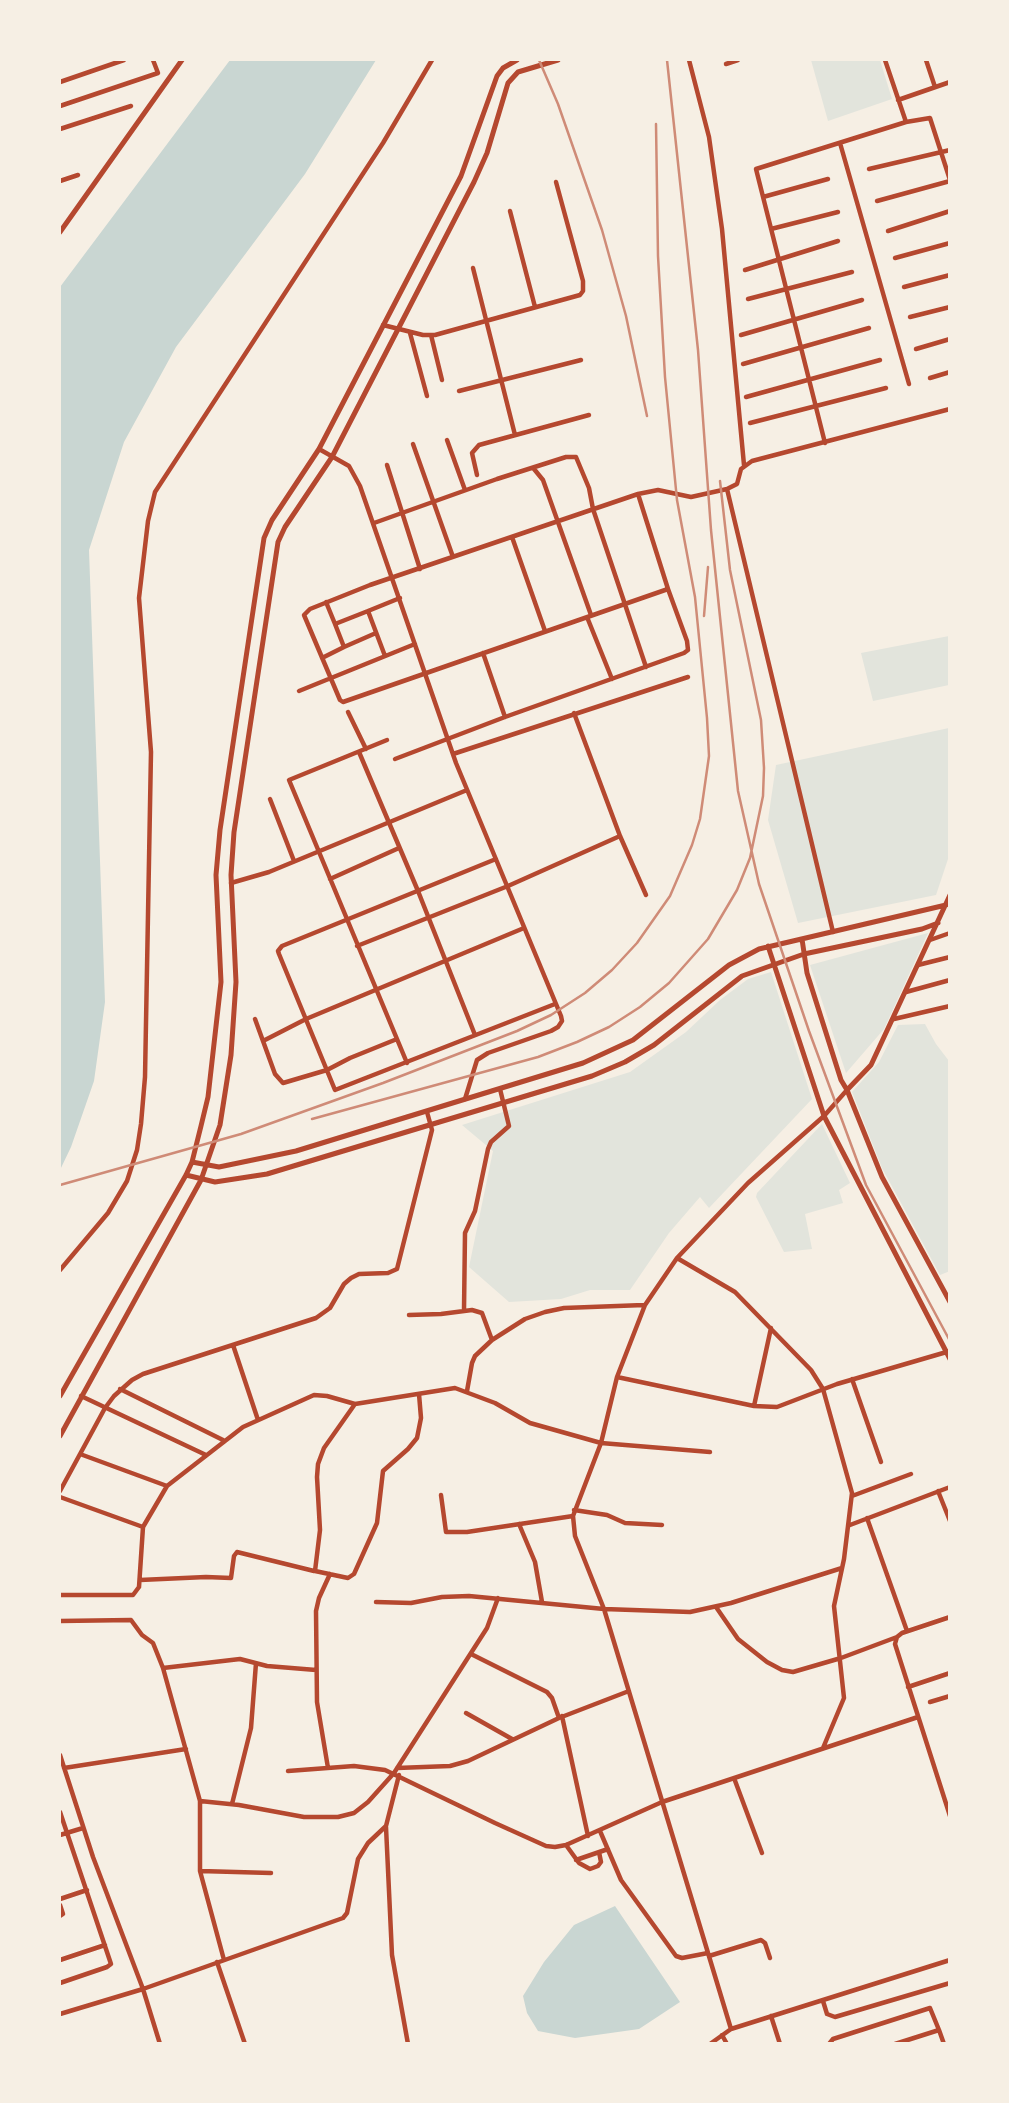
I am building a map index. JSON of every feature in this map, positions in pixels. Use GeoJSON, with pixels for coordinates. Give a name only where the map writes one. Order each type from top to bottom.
{"type":"FeatureCollection","features":[{"type":"Feature","properties":{"kind":"street"},"geometry":{"type":"LineString","coordinates":[[60,82],[124,60]]}},
{"type":"Feature","properties":{"kind":"street"},"geometry":{"type":"LineString","coordinates":[[60,106],[158,73],[153,60]]}},
{"type":"Feature","properties":{"kind":"street"},"geometry":{"type":"LineString","coordinates":[[60,232],[182,60]]}},
{"type":"Feature","properties":{"kind":"street"},"geometry":{"type":"LineString","coordinates":[[60,1270],[108,1213],[127,1181],[137,1150],[141,1124],[145,1077],[151,752],[139,598],[148,521],[155,492],[169,466],[243,359],[383,143],[432,60]]}},
{"type":"Feature","properties":{"kind":"street"},"geometry":{"type":"LineString","coordinates":[[60,1396],[186,1175],[192,1162],[208,1097],[221,982],[216,875],[220,830],[264,538],[272,520],[319,449],[461,176],[496,76],[503,68],[517,60]]}},
{"type":"Feature","properties":{"kind":"street"},"geometry":{"type":"LineString","coordinates":[[60,1436],[201,1180],[220,1125],[232,1055],[236,982],[231,883],[234,832],[278,542],[285,527],[332,457],[478,172],[487,153],[508,83],[518,72],[558,60]]}},
{"type":"Feature","properties":{"kind":"street"},"geometry":{"type":"LineString","coordinates":[[668,589],[343,702],[304,615],[304,612],[310,609],[370,585],[638,494],[658,489],[691,497],[737,484],[744,466],[721,216],[709,137],[689,60]]}},
{"type":"Feature","properties":{"kind":"street"},"geometry":{"type":"LineString","coordinates":[[726,64],[738,60]]}},
{"type":"Feature","properties":{"kind":"street"},"geometry":{"type":"LineString","coordinates":[[885,60],[906,122]]}},
{"type":"Feature","properties":{"kind":"street"},"geometry":{"type":"LineString","coordinates":[[926,60],[935,87]]}},
{"type":"Feature","properties":{"kind":"street"},"geometry":{"type":"LineString","coordinates":[[898,100],[950,82]]}},
{"type":"Feature","properties":{"kind":"street"},"geometry":{"type":"LineString","coordinates":[[60,129],[131,106]]}},
{"type":"Feature","properties":{"kind":"street"},"geometry":{"type":"LineString","coordinates":[[825,443],[756,169],[906,122],[930,118],[950,180],[877,201]]}},
{"type":"Feature","properties":{"kind":"street"},"geometry":{"type":"LineString","coordinates":[[839,143],[909,384]]}},
{"type":"Feature","properties":{"kind":"street"},"geometry":{"type":"LineString","coordinates":[[869,169],[950,150]]}},
{"type":"Feature","properties":{"kind":"street"},"geometry":{"type":"LineString","coordinates":[[60,181],[78,175]]}},
{"type":"Feature","properties":{"kind":"street"},"geometry":{"type":"LineString","coordinates":[[763,197],[828,179]]}},
{"type":"Feature","properties":{"kind":"street"},"geometry":{"type":"LineString","coordinates":[[383,325],[410,333],[431,335],[580,295],[583,281],[556,182]]}},
{"type":"Feature","properties":{"kind":"street"},"geometry":{"type":"LineString","coordinates":[[510,211],[535,307]]}},
{"type":"Feature","properties":{"kind":"street"},"geometry":{"type":"LineString","coordinates":[[888,230],[950,211]]}},
{"type":"Feature","properties":{"kind":"street"},"geometry":{"type":"LineString","coordinates":[[771,229],[838,212]]}},
{"type":"Feature","properties":{"kind":"street"},"geometry":{"type":"LineString","coordinates":[[745,270],[838,241]]}},
{"type":"Feature","properties":{"kind":"street"},"geometry":{"type":"LineString","coordinates":[[895,258],[950,243]]}},
{"type":"Feature","properties":{"kind":"street"},"geometry":{"type":"LineString","coordinates":[[473,268],[515,435]]}},
{"type":"Feature","properties":{"kind":"street"},"geometry":{"type":"LineString","coordinates":[[748,299],[852,272]]}},
{"type":"Feature","properties":{"kind":"street"},"geometry":{"type":"LineString","coordinates":[[904,287],[950,275]]}},
{"type":"Feature","properties":{"kind":"street"},"geometry":{"type":"LineString","coordinates":[[741,335],[862,300]]}},
{"type":"Feature","properties":{"kind":"street"},"geometry":{"type":"LineString","coordinates":[[910,317],[950,307]]}},
{"type":"Feature","properties":{"kind":"street"},"geometry":{"type":"LineString","coordinates":[[743,363],[869,328]]}},
{"type":"Feature","properties":{"kind":"street"},"geometry":{"type":"LineString","coordinates":[[410,333],[426,396]]}},
{"type":"Feature","properties":{"kind":"street"},"geometry":{"type":"LineString","coordinates":[[431,335],[442,380]]}},
{"type":"Feature","properties":{"kind":"street"},"geometry":{"type":"LineString","coordinates":[[916,349],[950,339]]}},
{"type":"Feature","properties":{"kind":"street"},"geometry":{"type":"LineString","coordinates":[[459,391],[581,360]]}},
{"type":"Feature","properties":{"kind":"street"},"geometry":{"type":"LineString","coordinates":[[746,397],[880,360]]}},
{"type":"Feature","properties":{"kind":"street"},"geometry":{"type":"LineString","coordinates":[[930,378],[950,372]]}},
{"type":"Feature","properties":{"kind":"street"},"geometry":{"type":"LineString","coordinates":[[750,423],[886,388]]}},
{"type":"Feature","properties":{"kind":"street"},"geometry":{"type":"LineString","coordinates":[[744,466],[752,461],[950,409]]}},
{"type":"Feature","properties":{"kind":"street"},"geometry":{"type":"LineString","coordinates":[[477,475],[473,461],[474,448],[589,415]]}},
{"type":"Feature","properties":{"kind":"street"},"geometry":{"type":"LineString","coordinates":[[447,440],[465,490]]}},
{"type":"Feature","properties":{"kind":"street"},"geometry":{"type":"LineString","coordinates":[[413,444],[453,557]]}},
{"type":"Feature","properties":{"kind":"street"},"geometry":{"type":"LineString","coordinates":[[319,449],[349,466],[356,475],[453,754],[562,1021],[551,1031],[488,1053],[477,1060],[465,1099]]}},
{"type":"Feature","properties":{"kind":"street"},"geometry":{"type":"LineString","coordinates":[[374,523],[465,490],[566,457],[576,457],[589,488],[593,509],[646,667]]}},
{"type":"Feature","properties":{"kind":"street"},"geometry":{"type":"LineString","coordinates":[[387,466],[420,569]]}},
{"type":"Feature","properties":{"kind":"street"},"geometry":{"type":"LineString","coordinates":[[534,469],[543,480],[612,679]]}},
{"type":"Feature","properties":{"kind":"street"},"geometry":{"type":"LineString","coordinates":[[727,489],[833,932]]}},
{"type":"Feature","properties":{"kind":"street"},"geometry":{"type":"LineString","coordinates":[[394,759],[688,650],[638,494]]}},
{"type":"Feature","properties":{"kind":"street"},"geometry":{"type":"LineString","coordinates":[[512,537],[545,631]]}},
{"type":"Feature","properties":{"kind":"street"},"geometry":{"type":"LineString","coordinates":[[335,624],[400,598]]}},
{"type":"Feature","properties":{"kind":"street"},"geometry":{"type":"LineString","coordinates":[[326,603],[344,647]]}},
{"type":"Feature","properties":{"kind":"street"},"geometry":{"type":"LineString","coordinates":[[368,611],[385,656]]}},
{"type":"Feature","properties":{"kind":"street"},"geometry":{"type":"LineString","coordinates":[[321,658],[376,633]]}},
{"type":"Feature","properties":{"kind":"street"},"geometry":{"type":"LineString","coordinates":[[299,691],[415,644]]}},
{"type":"Feature","properties":{"kind":"street"},"geometry":{"type":"LineString","coordinates":[[483,653],[505,717]]}},
{"type":"Feature","properties":{"kind":"street"},"geometry":{"type":"LineString","coordinates":[[453,754],[688,677]]}},
{"type":"Feature","properties":{"kind":"street"},"geometry":{"type":"LineString","coordinates":[[348,712],[366,749]]}},
{"type":"Feature","properties":{"kind":"street"},"geometry":{"type":"LineString","coordinates":[[574,713],[620,836],[646,895]]}},
{"type":"Feature","properties":{"kind":"street"},"geometry":{"type":"LineString","coordinates":[[387,740],[289,780],[407,1063]]}},
{"type":"Feature","properties":{"kind":"street"},"geometry":{"type":"LineString","coordinates":[[359,752],[475,1035]]}},
{"type":"Feature","properties":{"kind":"street"},"geometry":{"type":"LineString","coordinates":[[231,883],[263,874],[467,790]]}},
{"type":"Feature","properties":{"kind":"street"},"geometry":{"type":"LineString","coordinates":[[270,799],[294,861]]}},
{"type":"Feature","properties":{"kind":"street"},"geometry":{"type":"LineString","coordinates":[[357,946],[508,886],[620,836]]}},
{"type":"Feature","properties":{"kind":"street"},"geometry":{"type":"LineString","coordinates":[[330,879],[399,848]]}},
{"type":"Feature","properties":{"kind":"street"},"geometry":{"type":"LineString","coordinates":[[496,859],[282,946],[278,951],[335,1090],[555,1004]]}},
{"type":"Feature","properties":{"kind":"street"},"geometry":{"type":"LineString","coordinates":[[731,2029],[604,1609],[575,1536],[573,1513],[601,1443],[617,1377],[645,1305],[677,1258],[748,1183],[824,1116],[872,1065],[950,895]]}},
{"type":"Feature","properties":{"kind":"street"},"geometry":{"type":"LineString","coordinates":[[192,1162],[207,1166],[234,1165],[296,1151],[583,1063],[647,1031],[744,956],[768,946],[946,905]]}},
{"type":"Feature","properties":{"kind":"street"},"geometry":{"type":"LineString","coordinates":[[186,1175],[201,1180],[228,1181],[267,1174],[592,1076],[625,1062],[654,1045],[742,976],[804,954],[922,929],[938,923]]}},
{"type":"Feature","properties":{"kind":"street"},"geometry":{"type":"LineString","coordinates":[[263,1041],[306,1019],[524,928]]}},
{"type":"Feature","properties":{"kind":"street"},"geometry":{"type":"LineString","coordinates":[[930,940],[950,933]]}},
{"type":"Feature","properties":{"kind":"street"},"geometry":{"type":"LineString","coordinates":[[802,939],[807,973],[841,1080],[882,1177],[950,1302]]}},
{"type":"Feature","properties":{"kind":"street"},"geometry":{"type":"LineString","coordinates":[[768,946],[824,1116],[950,1359]]}},
{"type":"Feature","properties":{"kind":"street"},"geometry":{"type":"LineString","coordinates":[[918,965],[950,957]]}},
{"type":"Feature","properties":{"kind":"street"},"geometry":{"type":"LineString","coordinates":[[906,992],[950,981]]}},
{"type":"Feature","properties":{"kind":"street"},"geometry":{"type":"LineString","coordinates":[[894,1018],[950,1006]]}},
{"type":"Feature","properties":{"kind":"street"},"geometry":{"type":"LineString","coordinates":[[255,1019],[275,1074],[283,1083],[327,1070],[397,1039]]}},
{"type":"Feature","properties":{"kind":"street"},"geometry":{"type":"LineString","coordinates":[[464,1310],[465,1233],[475,1211],[491,1142],[509,1126],[499,1089]]}},
{"type":"Feature","properties":{"kind":"street"},"geometry":{"type":"LineString","coordinates":[[60,1491],[105,1408],[121,1389],[143,1374],[316,1318],[330,1308],[344,1284],[359,1275],[388,1273],[397,1269],[432,1130],[427,1112]]}},
{"type":"Feature","properties":{"kind":"street"},"geometry":{"type":"LineString","coordinates":[[677,1258],[735,1292],[811,1370],[823,1389],[852,1496],[834,1606],[844,1698],[822,1748]]}},
{"type":"Feature","properties":{"kind":"street"},"geometry":{"type":"LineString","coordinates":[[467,1391],[475,1356],[492,1340],[525,1320],[545,1311],[564,1308],[645,1305]]}},
{"type":"Feature","properties":{"kind":"street"},"geometry":{"type":"LineString","coordinates":[[409,1315],[464,1310],[482,1312],[492,1340]]}},
{"type":"Feature","properties":{"kind":"street"},"geometry":{"type":"LineString","coordinates":[[754,1406],[771,1328]]}},
{"type":"Feature","properties":{"kind":"street"},"geometry":{"type":"LineString","coordinates":[[233,1345],[258,1420]]}},
{"type":"Feature","properties":{"kind":"street"},"geometry":{"type":"LineString","coordinates":[[617,1377],[754,1406],[777,1407],[852,1379],[947,1352]]}},
{"type":"Feature","properties":{"kind":"street"},"geometry":{"type":"LineString","coordinates":[[852,1379],[881,1462]]}},
{"type":"Feature","properties":{"kind":"street"},"geometry":{"type":"LineString","coordinates":[[60,1595],[133,1595],[139,1587],[143,1527],[167,1486],[243,1427],[314,1395],[355,1404],[455,1388],[467,1391],[530,1423],[601,1443],[710,1452]]}},
{"type":"Feature","properties":{"kind":"street"},"geometry":{"type":"LineString","coordinates":[[121,1389],[224,1440]]}},
{"type":"Feature","properties":{"kind":"street"},"geometry":{"type":"LineString","coordinates":[[140,1580],[231,1578],[237,1552],[348,1578],[354,1574],[377,1523],[383,1471],[417,1438],[421,1418],[419,1394]]}},
{"type":"Feature","properties":{"kind":"street"},"geometry":{"type":"LineString","coordinates":[[81,1396],[206,1455]]}},
{"type":"Feature","properties":{"kind":"street"},"geometry":{"type":"LineString","coordinates":[[315,1571],[320,1530],[318,1464],[324,1448],[355,1404]]}},
{"type":"Feature","properties":{"kind":"street"},"geometry":{"type":"LineString","coordinates":[[80,1454],[167,1486]]}},
{"type":"Feature","properties":{"kind":"street"},"geometry":{"type":"LineString","coordinates":[[852,1496],[911,1474]]}},
{"type":"Feature","properties":{"kind":"street"},"geometry":{"type":"LineString","coordinates":[[849,1525],[950,1487]]}},
{"type":"Feature","properties":{"kind":"street"},"geometry":{"type":"LineString","coordinates":[[939,1491],[950,1521]]}},
{"type":"Feature","properties":{"kind":"street"},"geometry":{"type":"LineString","coordinates":[[440,1495],[446,1532],[467,1532],[573,1513],[607,1515],[625,1523],[662,1525]]}},
{"type":"Feature","properties":{"kind":"street"},"geometry":{"type":"LineString","coordinates":[[60,1497],[143,1527]]}},
{"type":"Feature","properties":{"kind":"street"},"geometry":{"type":"LineString","coordinates":[[867,1518],[907,1630]]}},
{"type":"Feature","properties":{"kind":"street"},"geometry":{"type":"LineString","coordinates":[[519,1524],[535,1562],[542,1602]]}},
{"type":"Feature","properties":{"kind":"street"},"geometry":{"type":"LineString","coordinates":[[376,1602],[411,1603],[454,1596],[673,1612],[716,1607],[842,1568]]}},
{"type":"Feature","properties":{"kind":"street"},"geometry":{"type":"LineString","coordinates":[[328,1768],[317,1702],[316,1611],[330,1574]]}},
{"type":"Feature","properties":{"kind":"street"},"geometry":{"type":"LineString","coordinates":[[200,1801],[304,1817],[338,1817],[354,1813],[369,1802],[397,1772],[447,1687],[471,1654],[486,1628],[498,1598]]}},
{"type":"Feature","properties":{"kind":"street"},"geometry":{"type":"LineString","coordinates":[[716,1607],[737,1639],[782,1671],[793,1672],[841,1658],[897,1637],[907,1630],[950,1617]]}},
{"type":"Feature","properties":{"kind":"street"},"geometry":{"type":"LineString","coordinates":[[60,1621],[131,1620],[142,1635],[153,1643],[163,1668],[200,1801],[200,1871],[224,1960]]}},
{"type":"Feature","properties":{"kind":"street"},"geometry":{"type":"LineString","coordinates":[[897,1637],[896,1649],[950,1816]]}},
{"type":"Feature","properties":{"kind":"street"},"geometry":{"type":"LineString","coordinates":[[471,1654],[547,1692],[552,1698],[560,1717],[588,1836]]}},
{"type":"Feature","properties":{"kind":"street"},"geometry":{"type":"LineString","coordinates":[[163,1668],[233,1659],[316,1670]]}},
{"type":"Feature","properties":{"kind":"street"},"geometry":{"type":"LineString","coordinates":[[232,1804],[251,1728],[256,1662]]}},
{"type":"Feature","properties":{"kind":"street"},"geometry":{"type":"LineString","coordinates":[[908,1686],[950,1673]]}},
{"type":"Feature","properties":{"kind":"street"},"geometry":{"type":"LineString","coordinates":[[288,1771],[354,1766],[397,1772],[468,1761],[560,1717],[629,1691]]}},
{"type":"Feature","properties":{"kind":"street"},"geometry":{"type":"LineString","coordinates":[[930,1702],[950,1696]]}},
{"type":"Feature","properties":{"kind":"street"},"geometry":{"type":"LineString","coordinates":[[466,1713],[513,1739]]}},
{"type":"Feature","properties":{"kind":"street"},"geometry":{"type":"LineString","coordinates":[[397,1772],[546,1846],[566,1845],[663,1802],[918,1717]]}},
{"type":"Feature","properties":{"kind":"street"},"geometry":{"type":"LineString","coordinates":[[64,1768],[186,1749]]}},
{"type":"Feature","properties":{"kind":"street"},"geometry":{"type":"LineString","coordinates":[[60,1755],[83,1828],[160,2043]]}},
{"type":"Feature","properties":{"kind":"street"},"geometry":{"type":"LineString","coordinates":[[397,1772],[386,1826],[392,1955],[408,2043]]}},
{"type":"Feature","properties":{"kind":"street"},"geometry":{"type":"LineString","coordinates":[[734,1778],[762,1853]]}},
{"type":"Feature","properties":{"kind":"street"},"geometry":{"type":"LineString","coordinates":[[60,1812],[110,1960],[109,1966],[60,1983]]}},
{"type":"Feature","properties":{"kind":"street"},"geometry":{"type":"LineString","coordinates":[[60,2014],[142,1989],[343,1918],[358,1859],[368,1843],[386,1826]]}},
{"type":"Feature","properties":{"kind":"street"},"geometry":{"type":"LineString","coordinates":[[60,1835],[83,1828]]}},
{"type":"Feature","properties":{"kind":"street"},"geometry":{"type":"LineString","coordinates":[[600,1830],[625,1887],[676,1956],[682,1958],[709,1955],[761,1940],[765,1943],[770,1958]]}},
{"type":"Feature","properties":{"kind":"street"},"geometry":{"type":"LineString","coordinates":[[566,1845],[585,1868],[594,1869],[601,1862],[600,1852]]}},
{"type":"Feature","properties":{"kind":"street"},"geometry":{"type":"LineString","coordinates":[[576,1860],[608,1849]]}},
{"type":"Feature","properties":{"kind":"street"},"geometry":{"type":"LineString","coordinates":[[200,1871],[271,1873]]}},
{"type":"Feature","properties":{"kind":"street"},"geometry":{"type":"LineString","coordinates":[[60,1899],[87,1890]]}},
{"type":"Feature","properties":{"kind":"street"},"geometry":{"type":"LineString","coordinates":[[60,1905],[63,1914],[60,1916]]}},
{"type":"Feature","properties":{"kind":"street"},"geometry":{"type":"LineString","coordinates":[[60,1960],[106,1945]]}},
{"type":"Feature","properties":{"kind":"street"},"geometry":{"type":"LineString","coordinates":[[710,2043],[731,2029],[950,1960]]}},
{"type":"Feature","properties":{"kind":"street"},"geometry":{"type":"LineString","coordinates":[[217,1962],[245,2043]]}},
{"type":"Feature","properties":{"kind":"street"},"geometry":{"type":"LineString","coordinates":[[823,2001],[827,2014],[835,2017],[950,1983]]}},
{"type":"Feature","properties":{"kind":"street"},"geometry":{"type":"LineString","coordinates":[[829,2043],[833,2039],[930,2008],[944,2043]]}},
{"type":"Feature","properties":{"kind":"street"},"geometry":{"type":"LineString","coordinates":[[771,2016],[780,2043]]}},
{"type":"Feature","properties":{"kind":"street"},"geometry":{"type":"LineString","coordinates":[[895,2043],[939,2030]]}},
{"type":"Feature","properties":{"kind":"street"},"geometry":{"type":"LineString","coordinates":[[722,2035],[727,2043]]}},
{"type":"Feature","properties":{"kind":"shaded area"},"geometry":{"type":"Polygon","coordinates":[[[230,60],[376,60],[305,174],[176,347],[124,442],[89,550],[105,1002],[94,1081],[60,1170],[60,287],[230,60]]]}},
{"type":"Feature","properties":{"kind":"shaded area"},"geometry":{"type":"Polygon","coordinates":[[[811,60],[880,60],[892,99],[828,121],[811,60]]]}},
{"type":"Feature","properties":{"kind":"shaded area"},"geometry":{"type":"Polygon","coordinates":[[[949,636],[949,685],[873,701],[861,653],[949,636]]]}},
{"type":"Feature","properties":{"kind":"shaded area"},"geometry":{"type":"Polygon","coordinates":[[[949,728],[949,856],[936,895],[798,923],[768,820],[776,765],[949,728]]]}},
{"type":"Feature","properties":{"kind":"shaded area"},"geometry":{"type":"Polygon","coordinates":[[[928,933],[884,1029],[846,1073],[810,965],[928,933]]]}},
{"type":"Feature","properties":{"kind":"shaded area"},"geometry":{"type":"Polygon","coordinates":[[[771,972],[812,1099],[709,1208],[700,1197],[669,1233],[630,1290],[590,1290],[561,1299],[509,1302],[469,1267],[493,1151],[462,1125],[630,1072],[686,1032],[720,1000],[748,979],[771,972]]]}},
{"type":"Feature","properties":{"kind":"shaded area"},"geometry":{"type":"Polygon","coordinates":[[[925,1024],[949,1061],[950,1271],[940,1275],[882,1168],[852,1092],[879,1062],[898,1025],[925,1024]]]}},
{"type":"Feature","properties":{"kind":"shaded area"},"geometry":{"type":"Polygon","coordinates":[[[822,1124],[850,1183],[839,1190],[843,1203],[805,1214],[812,1249],[784,1252],[756,1197],[757,1193],[822,1124]]]}},
{"type":"Feature","properties":{"kind":"shaded area"},"geometry":{"type":"Polygon","coordinates":[[[615,1906],[680,2002],[639,2029],[575,2038],[538,2031],[527,2013],[523,1996],[544,1962],[574,1925],[615,1906]]]}},
{"type":"Feature","properties":{"kind":"railway"},"geometry":{"type":"LineString","coordinates":[[539,60],[558,104],[602,230],[626,316],[647,416]]}},
{"type":"Feature","properties":{"kind":"railway"},"geometry":{"type":"LineString","coordinates":[[667,60],[698,350],[711,530],[738,791],[759,884],[809,1031],[866,1185],[950,1341]]}},
{"type":"Feature","properties":{"kind":"railway"},"geometry":{"type":"LineString","coordinates":[[60,1185],[241,1134],[383,1083],[551,1015],[585,993],[612,970],[637,943],[670,896],[700,819],[709,756],[695,597],[677,500],[665,377],[658,256],[656,124]]}},
{"type":"Feature","properties":{"kind":"railway"},"geometry":{"type":"LineString","coordinates":[[312,1119],[538,1057],[577,1042],[609,1027],[640,1007],[669,983],[708,939],[737,890],[750,858],[763,796],[764,768],[761,720],[730,570],[720,481]]}},
{"type":"Feature","properties":{"kind":"railway"},"geometry":{"type":"LineString","coordinates":[[704,616],[708,567]]}}]}
